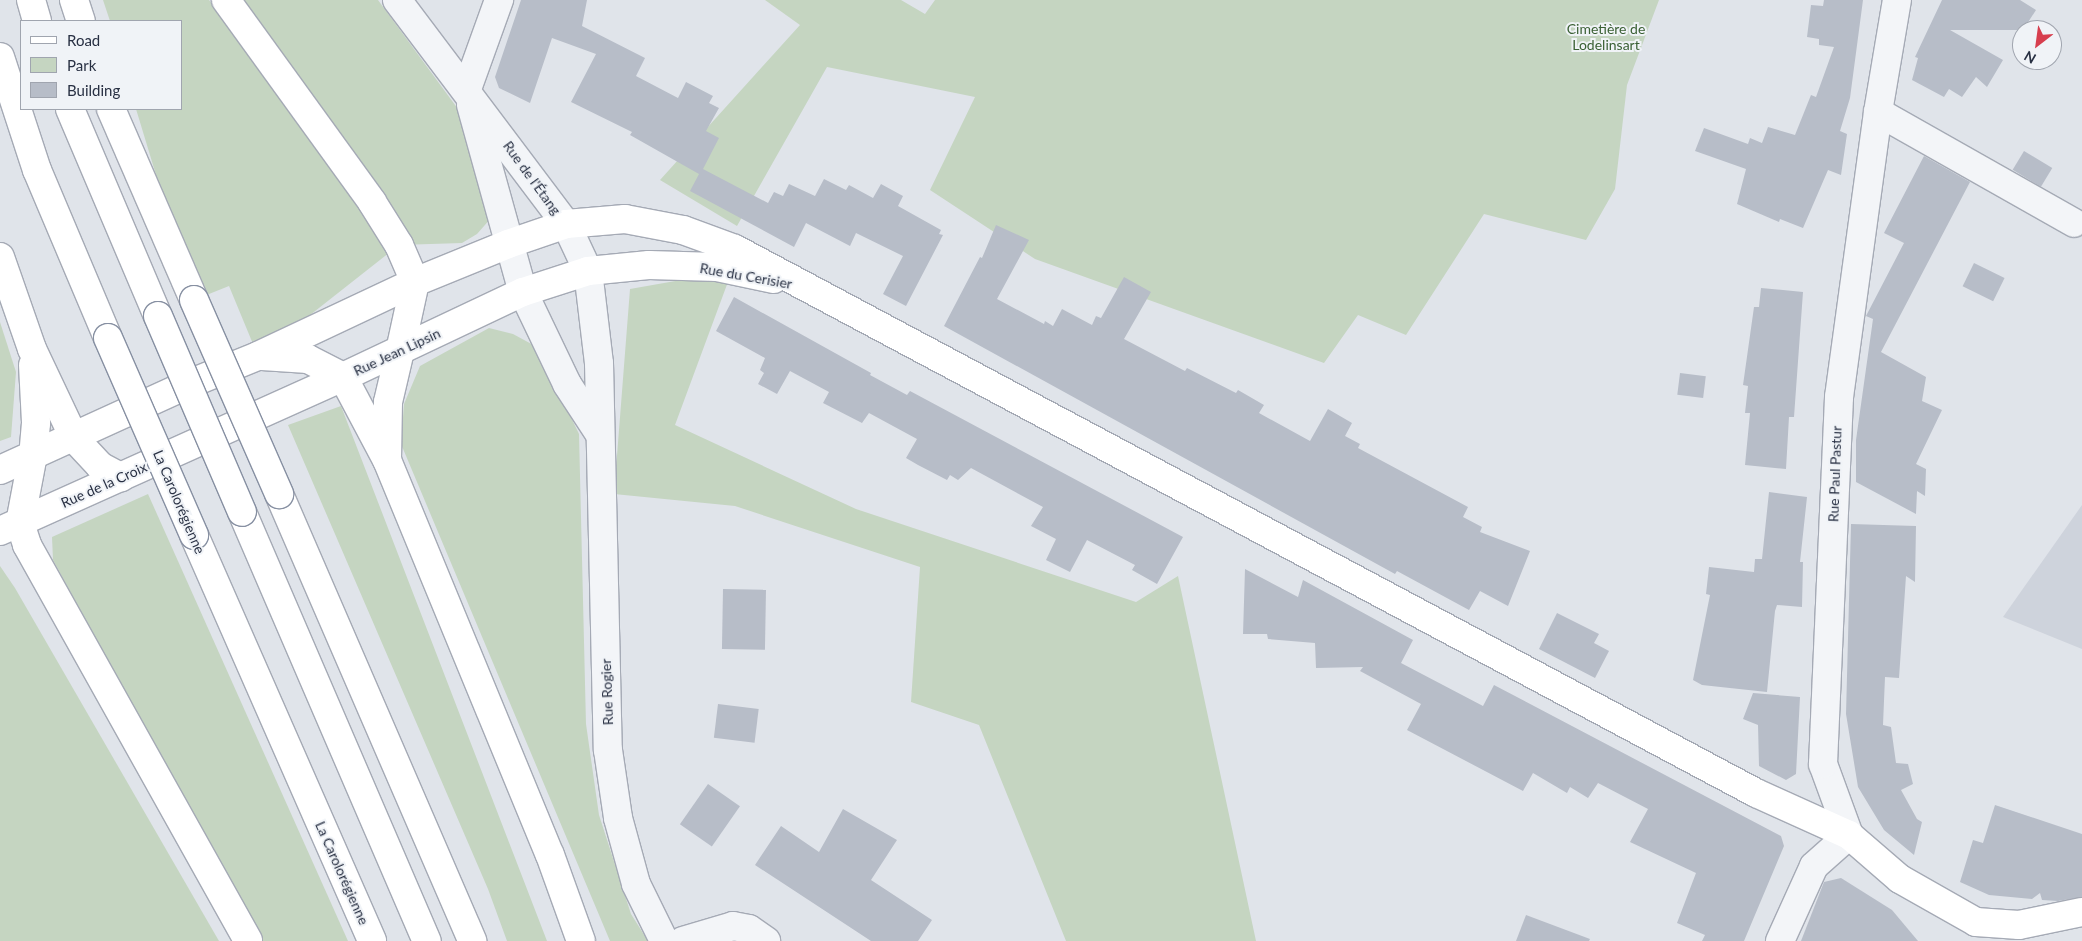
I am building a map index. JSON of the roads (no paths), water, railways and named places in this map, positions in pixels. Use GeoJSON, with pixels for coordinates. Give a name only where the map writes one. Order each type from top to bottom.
{"type":"FeatureCollection","features":[{"type":"Feature","properties":{"kind":"main road"},"geometry":{"type":"LineString","coordinates":[[31,0],[38,20]]}},
{"type":"Feature","properties":{"kind":"main road"},"geometry":{"type":"LineString","coordinates":[[74,0],[81,20]]}},
{"type":"Feature","properties":{"kind":"main road"},"geometry":{"type":"LineString","coordinates":[[226,0],[372,202],[399,245],[415,282],[388,402],[387,460]]}},
{"type":"Feature","properties":{"kind":"main road","name":"La Carolorégienne"},"geometry":{"type":"LineString","coordinates":[[0,57],[37,170],[108,338],[372,941]]}},
{"type":"Feature","properties":{"kind":"main road"},"geometry":{"type":"LineString","coordinates":[[70,110],[427,941]]}},
{"type":"Feature","properties":{"kind":"main road"},"geometry":{"type":"LineString","coordinates":[[111,110],[472,941]]}},
{"type":"Feature","properties":{"kind":"main road","name":"Rue du Cerisier"},"geometry":{"type":"LineString","coordinates":[[566,224],[625,219],[683,230],[735,249],[803,286]]}},
{"type":"Feature","properties":{"kind":"main road"},"geometry":{"type":"LineString","coordinates":[[0,470],[74,438],[184,386],[258,356],[415,282],[508,244],[566,224]]}},
{"type":"Feature","properties":{"kind":"main road"},"geometry":{"type":"LineString","coordinates":[[0,257],[32,349],[74,438],[100,466],[121,477]]}},
{"type":"Feature","properties":{"kind":"main road","name":"Rue du Cerisier"},"geometry":{"type":"LineString","coordinates":[[588,271],[649,265],[717,268],[803,286]]}},
{"type":"Feature","properties":{"kind":"main road","name":"Rue Jean Lipsin"},"geometry":{"type":"LineString","coordinates":[[208,437],[400,351],[523,292],[588,271]]}},
{"type":"Feature","properties":{"kind":"main road"},"geometry":{"type":"LineString","coordinates":[[803,286],[1756,792],[1849,835],[1900,879],[1979,932],[2082,912]]}},
{"type":"Feature","properties":{"kind":"main road"},"geometry":{"type":"LineString","coordinates":[[32,349],[36,424],[33,455],[10,527],[27,545],[248,941]]}},
{"type":"Feature","properties":{"kind":"main road"},"geometry":{"type":"LineString","coordinates":[[258,356],[308,359],[343,377],[387,460],[550,855],[581,941]]}},
{"type":"Feature","properties":{"kind":"main road","name":"Rue de la Croix"},"geometry":{"type":"LineString","coordinates":[[10,527],[208,437]]}},
{"type":"Feature","properties":{"kind":"street","name":"Rue de l'Étang"},"geometry":{"type":"LineString","coordinates":[[397,0],[467,90],[566,224],[588,271]]}},
{"type":"Feature","properties":{"kind":"street"},"geometry":{"type":"LineString","coordinates":[[467,90],[499,0]]}},
{"type":"Feature","properties":{"kind":"street","name":"Rue Paul Pastur"},"geometry":{"type":"LineString","coordinates":[[1849,835],[1823,764],[1838,397],[1878,112],[1897,0]]}},
{"type":"Feature","properties":{"kind":"street","name":"Rue de l'Étang"},"geometry":{"type":"LineString","coordinates":[[467,90],[508,244],[523,292]]}},
{"type":"Feature","properties":{"kind":"street"},"geometry":{"type":"LineString","coordinates":[[1878,112],[2074,223]]}},
{"type":"Feature","properties":{"kind":"street","name":"Rue Rogier"},"geometry":{"type":"LineString","coordinates":[[588,271],[599,363],[599,433],[608,750],[618,818],[636,884],[664,941]]}},
{"type":"Feature","properties":{"kind":"street"},"geometry":{"type":"LineString","coordinates":[[523,292],[567,384],[599,433]]}},
{"type":"Feature","properties":{"kind":"street"},"geometry":{"type":"LineString","coordinates":[[1780,941],[1814,866],[1849,835]]}},
{"type":"Feature","properties":{"kind":"street"},"geometry":{"type":"LineString","coordinates":[[683,941],[733,926],[748,929],[766,941]]}},
{"type":"Feature","properties":{"kind":"park label","name":"Cimetière de Lodelinsart"},"geometry":{"type":"Point","coordinates":[1606,38]}}]}
